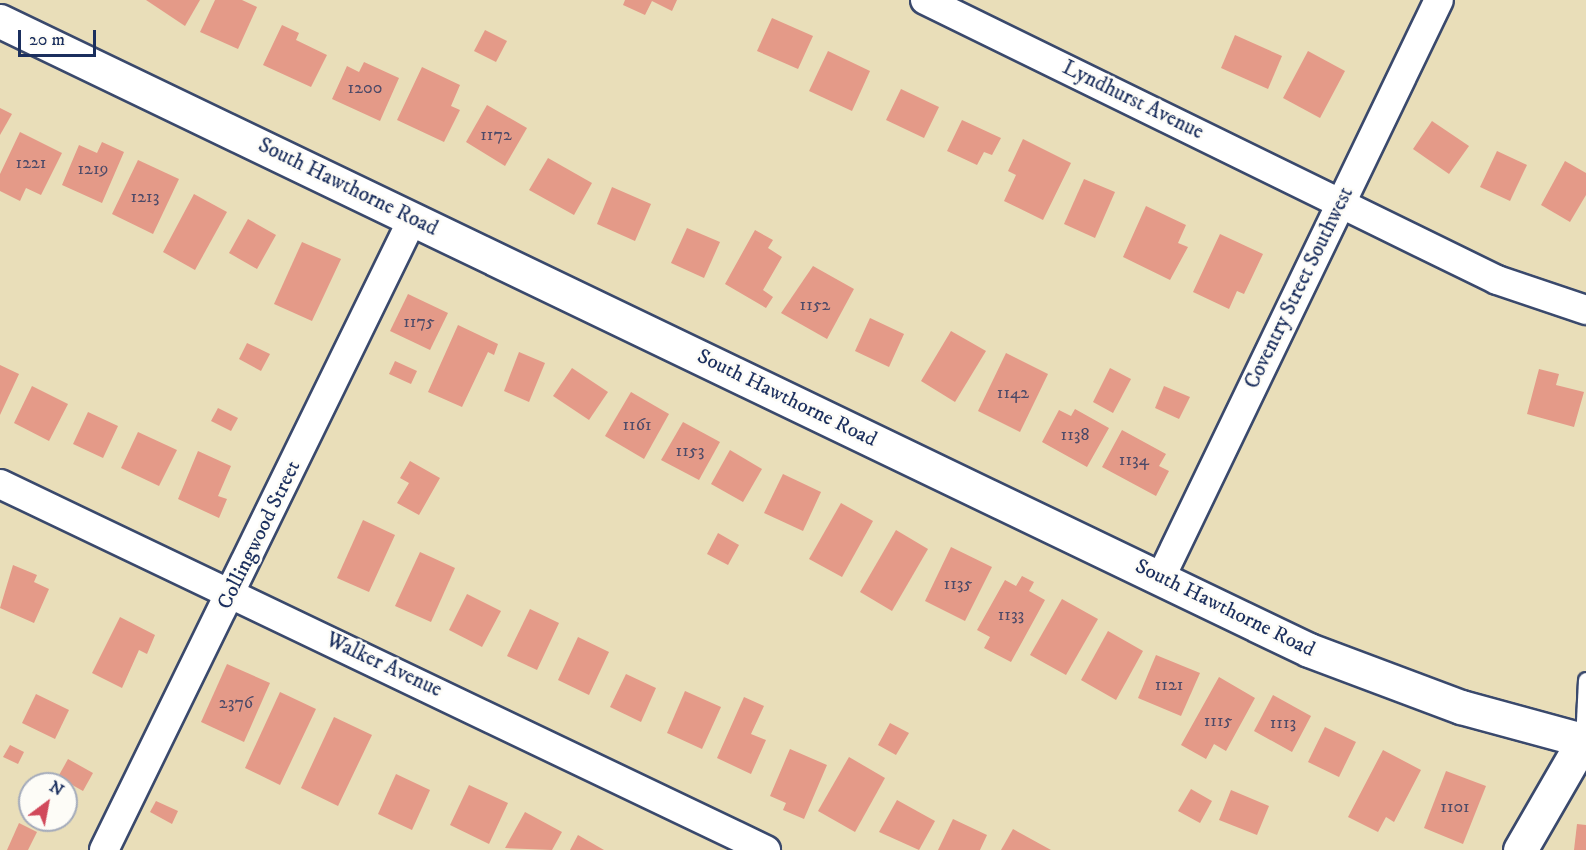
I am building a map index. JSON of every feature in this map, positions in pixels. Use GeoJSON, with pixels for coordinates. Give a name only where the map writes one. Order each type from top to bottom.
{"type":"FeatureCollection","features":[{"type":"Feature","properties":{"kind":"main road","name":"South Hawthorne Road"},"geometry":{"type":"LineString","coordinates":[[0,21],[1309,650],[1461,707],[1585,741]]}},
{"type":"Feature","properties":{"kind":"main road"},"geometry":{"type":"LineString","coordinates":[[1520,850],[1585,741]]}},
{"type":"Feature","properties":{"kind":"street","name":"Lyndhurst Avenue"},"geometry":{"type":"LineString","coordinates":[[925,0],[1341,201],[1497,280],[1586,310]]}},
{"type":"Feature","properties":{"kind":"street","name":"Coventry Street Southwest"},"geometry":{"type":"LineString","coordinates":[[1161,577],[1439,0]]}},
{"type":"Feature","properties":{"kind":"street","name":"Collingwood Street"},"geometry":{"type":"LineString","coordinates":[[104,850],[413,218]]}},
{"type":"Feature","properties":{"kind":"street","name":"Walker Avenue"},"geometry":{"type":"LineString","coordinates":[[0,484],[766,850]]}},
{"type":"Feature","properties":{"kind":"lane"},"geometry":{"type":"LineString","coordinates":[[1585,741],[1586,680]]}},
{"type":"Feature","properties":{"kind":"building"},"geometry":{"type":"Polygon","coordinates":[[[146,0],[200,0],[185,26],[146,0]]]}},
{"type":"Feature","properties":{"kind":"building"},"geometry":{"type":"Polygon","coordinates":[[[215,0],[242,0],[257,7],[238,49],[200,32],[215,0]]]}},
{"type":"Feature","properties":{"kind":"building"},"geometry":{"type":"Polygon","coordinates":[[[625,0],[677,0],[672,11],[652,1],[645,15],[623,5],[625,0]]]}},
{"type":"Feature","properties":{"kind":"building"},"geometry":{"type":"Polygon","coordinates":[[[772,18],[813,36],[798,69],[757,51],[772,18]]]}},
{"type":"Feature","properties":{"kind":"building"},"geometry":{"type":"Polygon","coordinates":[[[282,25],[299,33],[296,40],[327,55],[311,87],[263,65],[282,25]]]}},
{"type":"Feature","properties":{"kind":"building"},"geometry":{"type":"Polygon","coordinates":[[[485,30],[507,41],[496,62],[474,51],[485,30]]]}},
{"type":"Feature","properties":{"kind":"building"},"geometry":{"type":"Polygon","coordinates":[[[1235,35],[1282,56],[1268,89],[1221,68],[1235,35]]]}},
{"type":"Feature","properties":{"kind":"building"},"geometry":{"type":"Polygon","coordinates":[[[828,51],[870,71],[852,111],[809,91],[828,51]]]}},
{"type":"Feature","properties":{"kind":"building"},"geometry":{"type":"Polygon","coordinates":[[[1308,51],[1345,71],[1320,118],[1283,98],[1308,51]]]}},
{"type":"Feature","properties":{"kind":"building"},"geometry":{"type":"Polygon","coordinates":[[[364,62],[399,78],[380,121],[332,99],[347,66],[359,72],[364,62]]]}},
{"type":"Feature","properties":{"kind":"building"},"geometry":{"type":"Polygon","coordinates":[[[422,67],[460,85],[451,106],[460,110],[444,142],[397,120],[422,67]]]}},
{"type":"Feature","properties":{"kind":"building"},"geometry":{"type":"Polygon","coordinates":[[[901,89],[939,107],[924,138],[886,120],[901,89]]]}},
{"type":"Feature","properties":{"kind":"building"},"geometry":{"type":"Polygon","coordinates":[[[487,105],[527,128],[505,166],[466,142],[487,105]]]}},
{"type":"Feature","properties":{"kind":"building"},"geometry":{"type":"Polygon","coordinates":[[[0,108],[12,114],[0,135],[0,108]]]}},
{"type":"Feature","properties":{"kind":"building"},"geometry":{"type":"Polygon","coordinates":[[[962,120],[1001,138],[992,155],[984,152],[977,165],[947,151],[962,120]]]}},
{"type":"Feature","properties":{"kind":"building"},"geometry":{"type":"Polygon","coordinates":[[[1432,121],[1469,146],[1449,174],[1413,149],[1432,121]]]}},
{"type":"Feature","properties":{"kind":"building"},"geometry":{"type":"Polygon","coordinates":[[[20,132],[62,153],[41,195],[26,188],[20,201],[0,191],[0,174],[20,132]]]}},
{"type":"Feature","properties":{"kind":"building"},"geometry":{"type":"Polygon","coordinates":[[[1023,139],[1071,163],[1043,220],[1004,201],[1016,175],[1008,171],[1023,139]]]}},
{"type":"Feature","properties":{"kind":"building"},"geometry":{"type":"Polygon","coordinates":[[[102,142],[124,152],[102,203],[62,185],[79,145],[97,153],[102,142]]]}},
{"type":"Feature","properties":{"kind":"building"},"geometry":{"type":"Polygon","coordinates":[[[1497,151],[1527,165],[1510,201],[1480,187],[1497,151]]]}},
{"type":"Feature","properties":{"kind":"building"},"geometry":{"type":"Polygon","coordinates":[[[548,158],[592,183],[574,215],[529,190],[548,158]]]}},
{"type":"Feature","properties":{"kind":"building"},"geometry":{"type":"Polygon","coordinates":[[[138,160],[179,179],[153,234],[112,214],[138,160]]]}},
{"type":"Feature","properties":{"kind":"building"},"geometry":{"type":"Polygon","coordinates":[[[1565,161],[1586,173],[1586,195],[1570,222],[1541,205],[1565,161]]]}},
{"type":"Feature","properties":{"kind":"building"},"geometry":{"type":"Polygon","coordinates":[[[1084,179],[1115,192],[1095,238],[1064,224],[1084,179]]]}},
{"type":"Feature","properties":{"kind":"building"},"geometry":{"type":"Polygon","coordinates":[[[612,187],[651,204],[635,241],[597,224],[612,187]]]}},
{"type":"Feature","properties":{"kind":"building"},"geometry":{"type":"Polygon","coordinates":[[[194,194],[227,212],[195,270],[163,252],[194,194]]]}},
{"type":"Feature","properties":{"kind":"building"},"geometry":{"type":"Polygon","coordinates":[[[1146,206],[1186,225],[1178,243],[1188,247],[1170,280],[1123,257],[1146,206]]]}},
{"type":"Feature","properties":{"kind":"building"},"geometry":{"type":"Polygon","coordinates":[[[248,219],[276,235],[257,269],[229,253],[248,219]]]}},
{"type":"Feature","properties":{"kind":"building"},"geometry":{"type":"Polygon","coordinates":[[[687,228],[720,242],[704,278],[671,263],[687,228]]]}},
{"type":"Feature","properties":{"kind":"building"},"geometry":{"type":"Polygon","coordinates":[[[755,230],[773,240],[768,248],[782,257],[763,290],[773,297],[766,308],[725,284],[755,230]]]}},
{"type":"Feature","properties":{"kind":"building"},"geometry":{"type":"Polygon","coordinates":[[[1220,234],[1263,254],[1244,294],[1237,291],[1229,309],[1193,292],[1220,234]]]}},
{"type":"Feature","properties":{"kind":"building"},"geometry":{"type":"Polygon","coordinates":[[[302,242],[341,259],[312,321],[274,304],[302,242]]]}},
{"type":"Feature","properties":{"kind":"building"},"geometry":{"type":"Polygon","coordinates":[[[813,266],[854,289],[827,339],[781,313],[813,266]]]}},
{"type":"Feature","properties":{"kind":"building"},"geometry":{"type":"Polygon","coordinates":[[[408,294],[448,313],[430,350],[390,331],[408,294]]]}},
{"type":"Feature","properties":{"kind":"building"},"geometry":{"type":"Polygon","coordinates":[[[870,318],[904,334],[889,367],[855,351],[870,318]]]}},
{"type":"Feature","properties":{"kind":"building"},"geometry":{"type":"Polygon","coordinates":[[[458,325],[498,344],[494,355],[488,352],[462,407],[428,392],[458,325]]]}},
{"type":"Feature","properties":{"kind":"building"},"geometry":{"type":"Polygon","coordinates":[[[951,331],[986,351],[955,402],[921,381],[951,331]]]}},
{"type":"Feature","properties":{"kind":"building"},"geometry":{"type":"Polygon","coordinates":[[[247,343],[270,354],[261,371],[239,359],[247,343]]]}},
{"type":"Feature","properties":{"kind":"building"},"geometry":{"type":"Polygon","coordinates":[[[519,352],[545,363],[529,402],[504,391],[519,352]]]}},
{"type":"Feature","properties":{"kind":"building"},"geometry":{"type":"Polygon","coordinates":[[[1006,353],[1048,374],[1020,432],[978,411],[1006,353]]]}},
{"type":"Feature","properties":{"kind":"building"},"geometry":{"type":"Polygon","coordinates":[[[395,361],[417,371],[411,384],[389,374],[395,361]]]}},
{"type":"Feature","properties":{"kind":"building"},"geometry":{"type":"Polygon","coordinates":[[[0,365],[19,374],[0,415],[0,365]]]}},
{"type":"Feature","properties":{"kind":"building"},"geometry":{"type":"Polygon","coordinates":[[[572,368],[608,392],[589,420],[553,396],[572,368]]]}},
{"type":"Feature","properties":{"kind":"building"},"geometry":{"type":"Polygon","coordinates":[[[1110,368],[1131,379],[1113,413],[1093,402],[1110,368]]]}},
{"type":"Feature","properties":{"kind":"building"},"geometry":{"type":"Polygon","coordinates":[[[1539,369],[1559,374],[1556,385],[1584,392],[1574,427],[1527,414],[1539,369]]]}},
{"type":"Feature","properties":{"kind":"building"},"geometry":{"type":"Polygon","coordinates":[[[32,386],[68,404],[49,441],[14,423],[32,386]]]}},
{"type":"Feature","properties":{"kind":"building"},"geometry":{"type":"Polygon","coordinates":[[[1164,386],[1190,397],[1179,419],[1155,408],[1164,386]]]}},
{"type":"Feature","properties":{"kind":"building"},"geometry":{"type":"Polygon","coordinates":[[[631,392],[669,414],[644,459],[605,436],[631,392]]]}},
{"type":"Feature","properties":{"kind":"building"},"geometry":{"type":"Polygon","coordinates":[[[218,408],[238,418],[231,431],[211,421],[218,408]]]}},
{"type":"Feature","properties":{"kind":"building"},"geometry":{"type":"Polygon","coordinates":[[[1075,409],[1109,428],[1087,467],[1042,442],[1059,410],[1071,416],[1075,409]]]}},
{"type":"Feature","properties":{"kind":"building"},"geometry":{"type":"Polygon","coordinates":[[[88,412],[118,426],[103,458],[73,444],[88,412]]]}},
{"type":"Feature","properties":{"kind":"building"},"geometry":{"type":"Polygon","coordinates":[[[683,422],[720,442],[699,480],[661,460],[683,422]]]}},
{"type":"Feature","properties":{"kind":"building"},"geometry":{"type":"Polygon","coordinates":[[[1122,430],[1166,454],[1159,466],[1169,471],[1156,496],[1102,467],[1122,430]]]}},
{"type":"Feature","properties":{"kind":"building"},"geometry":{"type":"Polygon","coordinates":[[[138,432],[177,450],[159,486],[121,468],[138,432]]]}},
{"type":"Feature","properties":{"kind":"building"},"geometry":{"type":"Polygon","coordinates":[[[730,450],[762,469],[743,502],[711,484],[730,450]]]}},
{"type":"Feature","properties":{"kind":"building"},"geometry":{"type":"Polygon","coordinates":[[[198,451],[231,466],[218,496],[227,499],[219,518],[178,499],[198,451]]]}},
{"type":"Feature","properties":{"kind":"building"},"geometry":{"type":"Polygon","coordinates":[[[410,461],[440,478],[419,515],[397,503],[409,483],[400,478],[410,461]]]}},
{"type":"Feature","properties":{"kind":"building"},"geometry":{"type":"Polygon","coordinates":[[[783,474],[821,492],[803,531],[764,513],[783,474]]]}},
{"type":"Feature","properties":{"kind":"building"},"geometry":{"type":"Polygon","coordinates":[[[841,503],[873,521],[842,577],[809,559],[841,503]]]}},
{"type":"Feature","properties":{"kind":"building"},"geometry":{"type":"Polygon","coordinates":[[[363,520],[395,535],[369,592],[337,578],[363,520]]]}},
{"type":"Feature","properties":{"kind":"building"},"geometry":{"type":"Polygon","coordinates":[[[896,530],[928,549],[892,611],[860,592],[896,530]]]}},
{"type":"Feature","properties":{"kind":"building"},"geometry":{"type":"Polygon","coordinates":[[[718,533],[739,545],[728,565],[707,554],[718,533]]]}},
{"type":"Feature","properties":{"kind":"building"},"geometry":{"type":"Polygon","coordinates":[[[951,547],[992,567],[965,621],[925,601],[951,547]]]}},
{"type":"Feature","properties":{"kind":"building"},"geometry":{"type":"Polygon","coordinates":[[[420,552],[455,568],[431,622],[395,606],[420,552]]]}},
{"type":"Feature","properties":{"kind":"building"},"geometry":{"type":"Polygon","coordinates":[[[13,565],[37,575],[34,582],[49,589],[34,623],[0,608],[13,565]]]}},
{"type":"Feature","properties":{"kind":"building"},"geometry":{"type":"Polygon","coordinates":[[[1022,576],[1034,582],[1029,591],[1045,600],[1011,662],[984,648],[990,637],[977,630],[1005,580],[1016,586],[1022,576]]]}},
{"type":"Feature","properties":{"kind":"building"},"geometry":{"type":"Polygon","coordinates":[[[467,594],[501,611],[482,647],[449,630],[467,594]]]}},
{"type":"Feature","properties":{"kind":"building"},"geometry":{"type":"Polygon","coordinates":[[[1062,599],[1098,619],[1066,675],[1030,655],[1062,599]]]}},
{"type":"Feature","properties":{"kind":"building"},"geometry":{"type":"Polygon","coordinates":[[[530,609],[559,623],[537,670],[507,656],[530,609]]]}},
{"type":"Feature","properties":{"kind":"building"},"geometry":{"type":"Polygon","coordinates":[[[120,617],[155,635],[147,654],[139,650],[122,688],[92,673],[120,617]]]}},
{"type":"Feature","properties":{"kind":"building"},"geometry":{"type":"Polygon","coordinates":[[[1108,631],[1143,651],[1116,700],[1081,680],[1108,631]]]}},
{"type":"Feature","properties":{"kind":"building"},"geometry":{"type":"Polygon","coordinates":[[[578,637],[609,652],[589,695],[558,680],[578,637]]]}},
{"type":"Feature","properties":{"kind":"building"},"geometry":{"type":"Polygon","coordinates":[[[1156,655],[1200,673],[1181,716],[1138,698],[1156,655]]]}},
{"type":"Feature","properties":{"kind":"building"},"geometry":{"type":"Polygon","coordinates":[[[227,664],[270,683],[244,742],[201,722],[227,664]]]}},
{"type":"Feature","properties":{"kind":"building"},"geometry":{"type":"Polygon","coordinates":[[[626,674],[656,688],[641,722],[610,707],[626,674]]]}},
{"type":"Feature","properties":{"kind":"building"},"geometry":{"type":"Polygon","coordinates":[[[1219,677],[1255,698],[1226,751],[1214,744],[1206,759],[1181,745],[1219,677]]]}},
{"type":"Feature","properties":{"kind":"building"},"geometry":{"type":"Polygon","coordinates":[[[685,691],[721,707],[702,749],[667,733],[685,691]]]}},
{"type":"Feature","properties":{"kind":"building"},"geometry":{"type":"Polygon","coordinates":[[[280,692],[316,709],[280,785],[245,768],[280,692]]]}},
{"type":"Feature","properties":{"kind":"building"},"geometry":{"type":"Polygon","coordinates":[[[36,694],[69,710],[55,739],[22,723],[36,694]]]}},
{"type":"Feature","properties":{"kind":"building"},"geometry":{"type":"Polygon","coordinates":[[[1273,695],[1311,716],[1292,752],[1254,731],[1273,695]]]}},
{"type":"Feature","properties":{"kind":"building"},"geometry":{"type":"Polygon","coordinates":[[[744,697],[764,706],[751,734],[766,740],[751,774],[717,758],[744,697]]]}},
{"type":"Feature","properties":{"kind":"building"},"geometry":{"type":"Polygon","coordinates":[[[334,717],[372,735],[338,806],[301,788],[334,717]]]}},
{"type":"Feature","properties":{"kind":"building"},"geometry":{"type":"Polygon","coordinates":[[[890,723],[909,733],[896,755],[878,745],[890,723]]]}},
{"type":"Feature","properties":{"kind":"building"},"geometry":{"type":"Polygon","coordinates":[[[1325,727],[1356,742],[1339,777],[1308,762],[1325,727]]]}},
{"type":"Feature","properties":{"kind":"building"},"geometry":{"type":"Polygon","coordinates":[[[10,745],[24,752],[18,764],[3,757],[10,745]]]}},
{"type":"Feature","properties":{"kind":"building"},"geometry":{"type":"Polygon","coordinates":[[[790,749],[827,765],[804,819],[783,810],[786,803],[770,796],[790,749]]]}},
{"type":"Feature","properties":{"kind":"building"},"geometry":{"type":"Polygon","coordinates":[[[1383,750],[1421,770],[1394,822],[1386,817],[1378,832],[1348,817],[1383,750]]]}},
{"type":"Feature","properties":{"kind":"building"},"geometry":{"type":"Polygon","coordinates":[[[849,757],[885,778],[855,832],[818,811],[849,757]]]}},
{"type":"Feature","properties":{"kind":"building"},"geometry":{"type":"Polygon","coordinates":[[[68,759],[93,773],[83,791],[78,788],[78,772],[61,772],[68,759]]]}},
{"type":"Feature","properties":{"kind":"building"},"geometry":{"type":"Polygon","coordinates":[[[1446,771],[1486,786],[1463,844],[1424,828],[1446,771]]]}},
{"type":"Feature","properties":{"kind":"building"},"geometry":{"type":"Polygon","coordinates":[[[396,774],[430,790],[412,830],[378,814],[396,774]]]}},
{"type":"Feature","properties":{"kind":"building"},"geometry":{"type":"Polygon","coordinates":[[[469,785],[508,803],[489,844],[450,825],[469,785]]]}},
{"type":"Feature","properties":{"kind":"building"},"geometry":{"type":"Polygon","coordinates":[[[1191,789],[1212,801],[1200,823],[1178,811],[1191,789]]]}},
{"type":"Feature","properties":{"kind":"building"},"geometry":{"type":"Polygon","coordinates":[[[1231,790],[1269,806],[1257,835],[1219,820],[1231,790]]]}},
{"type":"Feature","properties":{"kind":"building"},"geometry":{"type":"Polygon","coordinates":[[[897,800],[935,821],[919,850],[879,832],[897,800]]]}},
{"type":"Feature","properties":{"kind":"building"},"geometry":{"type":"Polygon","coordinates":[[[156,801],[178,811],[172,824],[150,812],[156,801]]]}},
{"type":"Feature","properties":{"kind":"building"},"geometry":{"type":"Polygon","coordinates":[[[525,812],[562,832],[552,850],[505,848],[525,812]]]}},
{"type":"Feature","properties":{"kind":"building"},"geometry":{"type":"Polygon","coordinates":[[[953,819],[987,835],[980,850],[938,850],[953,819]]]}},
{"type":"Feature","properties":{"kind":"building"},"geometry":{"type":"Polygon","coordinates":[[[1577,824],[1586,825],[1586,850],[1574,850],[1577,824]]]}},
{"type":"Feature","properties":{"kind":"building"},"geometry":{"type":"Polygon","coordinates":[[[18,825],[18,832],[37,832],[28,850],[7,850],[18,825]]]}},
{"type":"Feature","properties":{"kind":"building"},"geometry":{"type":"Polygon","coordinates":[[[1013,829],[1051,850],[1001,850],[1013,829]]]}},
{"type":"Feature","properties":{"kind":"building"},"geometry":{"type":"Polygon","coordinates":[[[578,835],[604,850],[570,850],[578,835]]]}}]}
